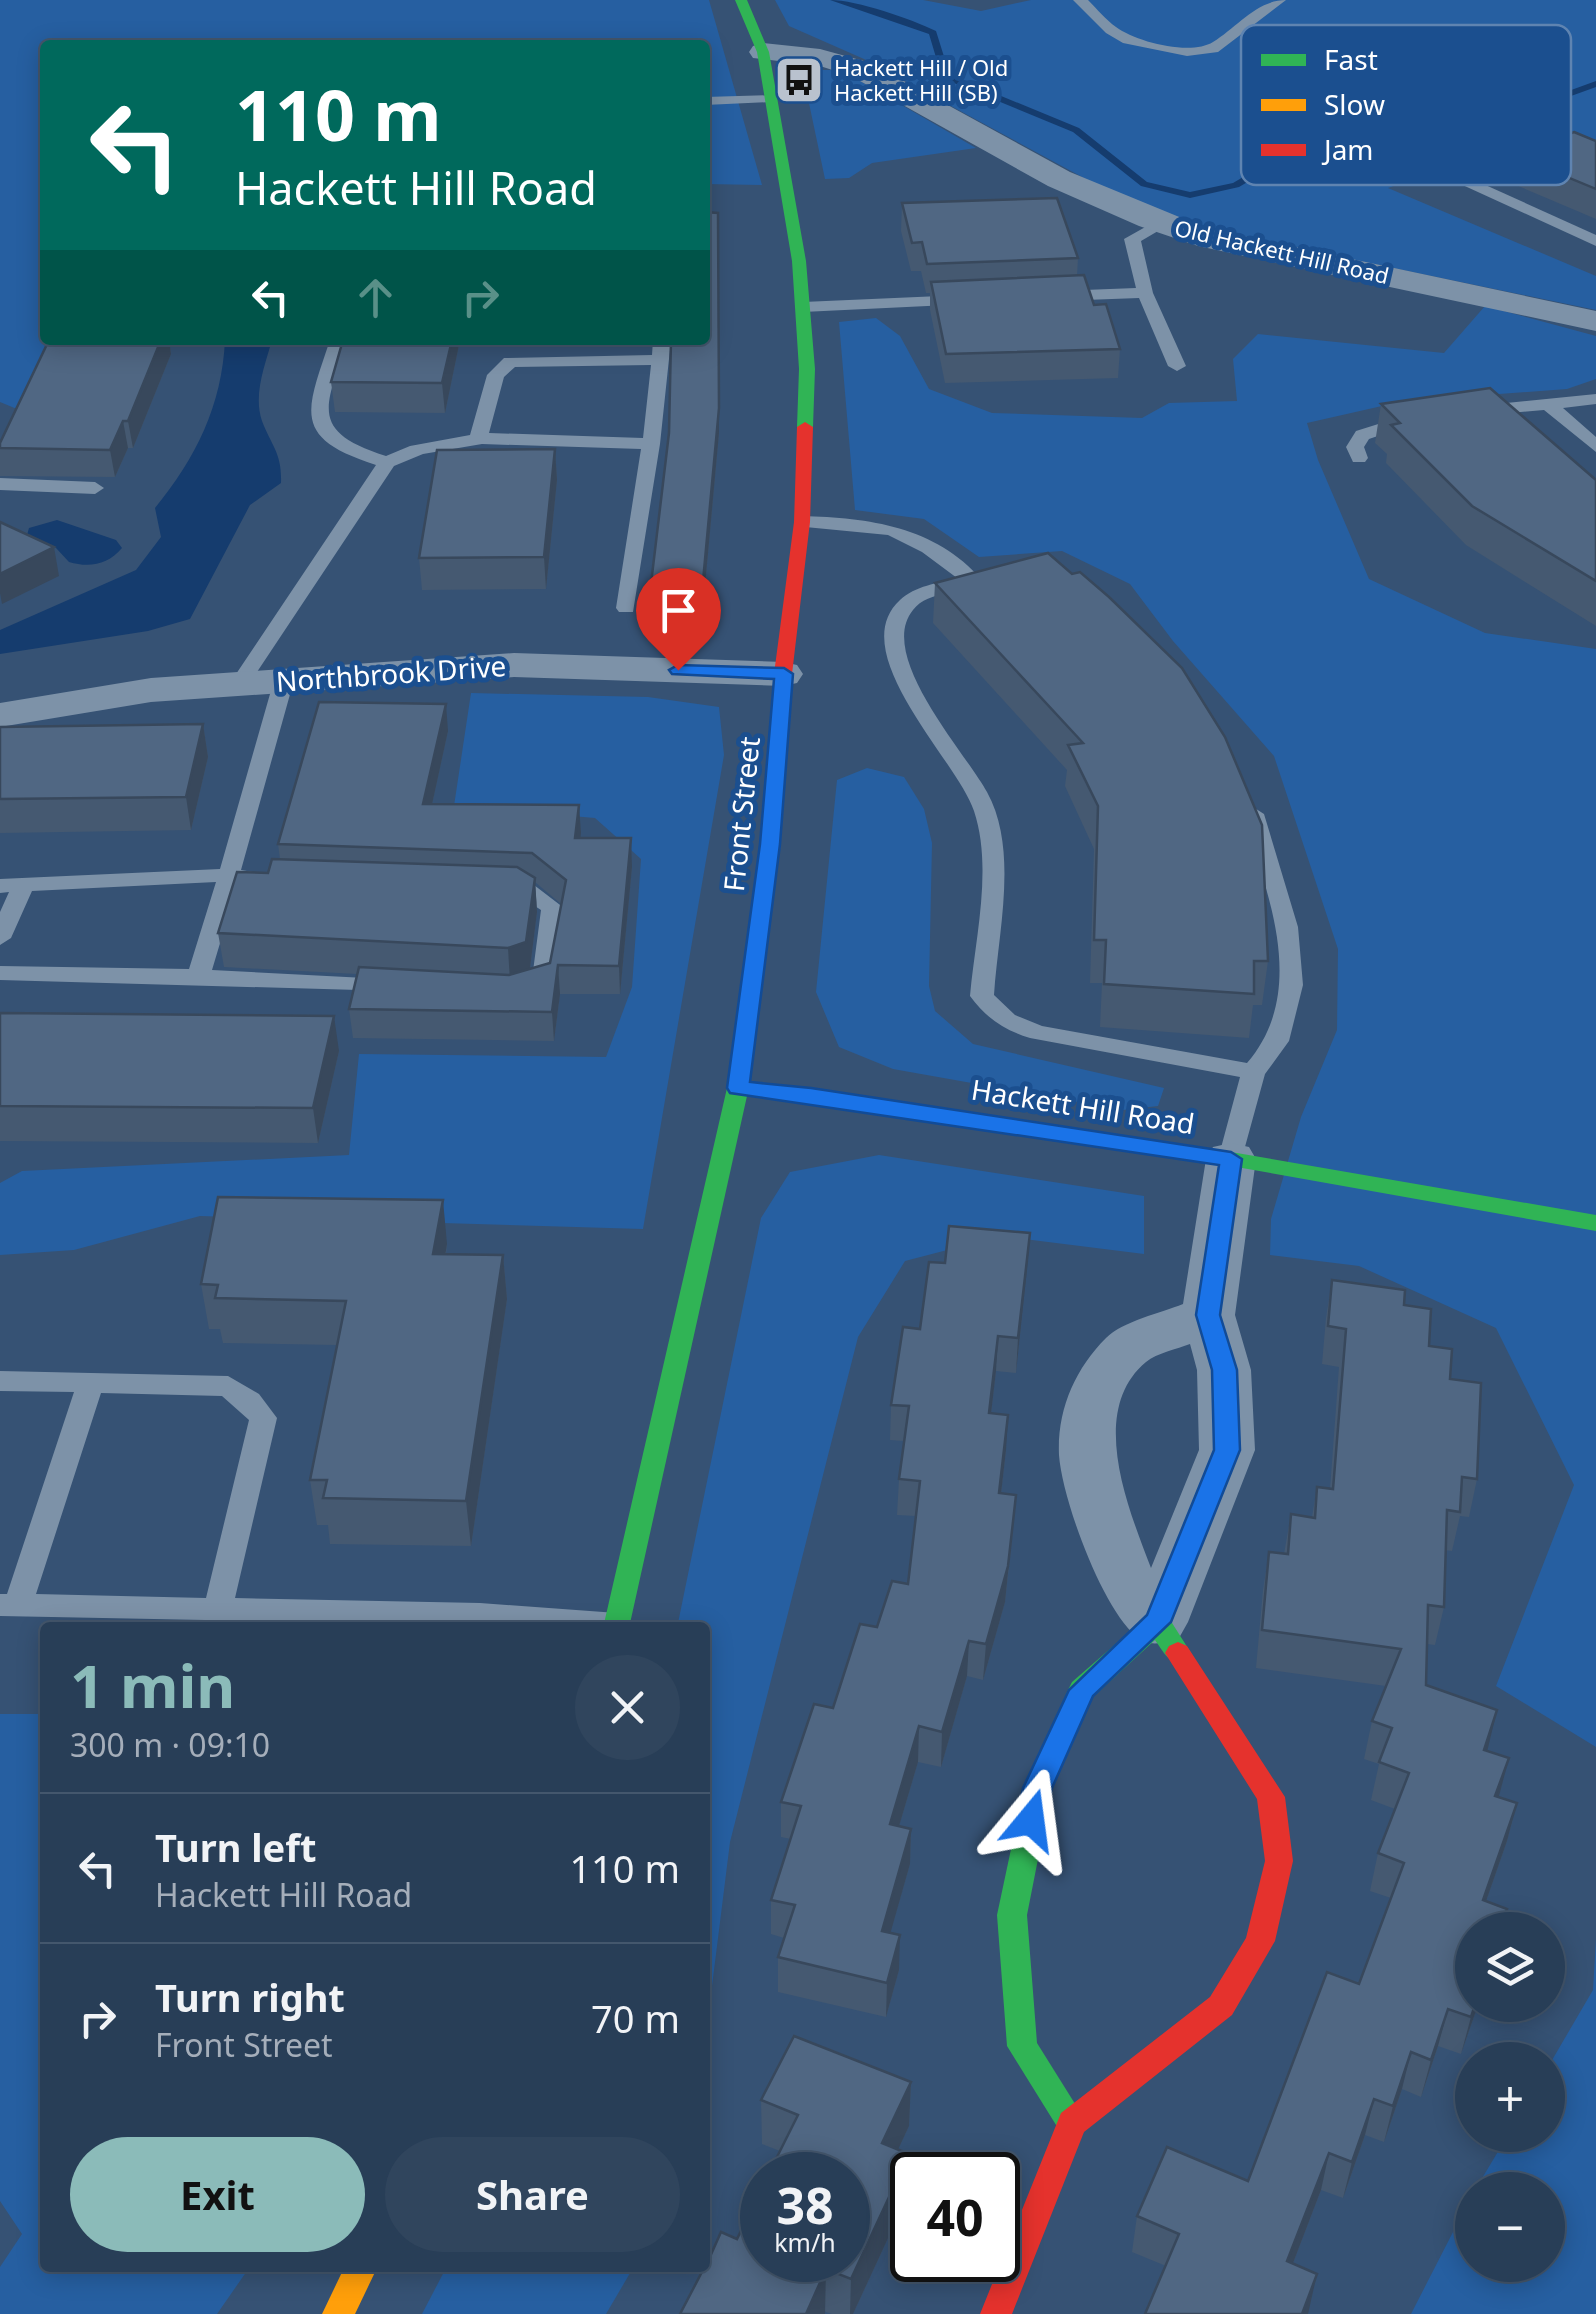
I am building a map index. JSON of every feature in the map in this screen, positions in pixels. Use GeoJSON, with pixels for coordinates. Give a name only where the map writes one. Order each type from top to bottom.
{"type":"FeatureCollection","features":[{"type":"Feature","properties":{"kind":"main road","name":"Front Street"},"geometry":{"type":"LineString","coordinates":[[617,1622],[738,1088],[770,844],[802,522],[808,369],[803,306],[788,181],[763,52],[741,0]]}},
{"type":"Feature","properties":{"kind":"main road","name":"Hackett Hill Road"},"geometry":{"type":"LineString","coordinates":[[738,1088],[811,1095],[1231,1159],[1596,1222]]}},
{"type":"Feature","properties":{"kind":"main road"},"geometry":{"type":"LineString","coordinates":[[996,2314],[1072,2123],[1222,2006],[1260,1941],[1280,1861],[1271,1797],[1158,1622],[1082,1690],[1038,1788],[1012,1915],[1022,2046],[1072,2123]]}},
{"type":"Feature","properties":{"kind":"main road"},"geometry":{"type":"LineString","coordinates":[[338,2314],[359,2272]]}},
{"type":"Feature","properties":{"kind":"street","name":"Old Hackett Hill Road"},"geometry":{"type":"LineString","coordinates":[[763,52],[806,54],[871,74],[1084,192],[1198,236],[1596,322]]}},
{"type":"Feature","properties":{"kind":"street","name":"Northbrook Drive"},"geometry":{"type":"LineString","coordinates":[[0,715],[151,690],[514,664],[784,674]]}},
{"type":"Feature","properties":{"kind":"street"},"geometry":{"type":"LineString","coordinates":[[1208,1315],[1128,1348],[1094,1389],[1087,1455],[1103,1516],[1128,1585],[1158,1622],[1227,1450],[1224,1370],[1208,1315],[1231,1159]]}},
{"type":"Feature","properties":{"kind":"lane"},"geometry":{"type":"LineString","coordinates":[[1080,0],[1111,30],[1128,40],[1188,52],[1213,49],[1241,28]]}},
{"type":"Feature","properties":{"kind":"lane"},"geometry":{"type":"LineString","coordinates":[[1245,25],[1279,0]]}},
{"type":"Feature","properties":{"kind":"lane"},"geometry":{"type":"LineString","coordinates":[[710,101],[772,98]]}},
{"type":"Feature","properties":{"kind":"lane"},"geometry":{"type":"LineString","coordinates":[[1474,185],[1596,241]]}},
{"type":"Feature","properties":{"kind":"lane"},"geometry":{"type":"LineString","coordinates":[[1162,224],[1132,239],[1145,293],[1176,366]]}},
{"type":"Feature","properties":{"kind":"lane"},"geometry":{"type":"LineString","coordinates":[[1046,297],[1145,293]]}},
{"type":"Feature","properties":{"kind":"lane"},"geometry":{"type":"LineString","coordinates":[[803,306],[988,299]]}},
{"type":"Feature","properties":{"kind":"lane"},"geometry":{"type":"LineString","coordinates":[[337,345],[318,404],[318,422],[329,439],[348,452],[387,462]]}},
{"type":"Feature","properties":{"kind":"lane"},"geometry":{"type":"LineString","coordinates":[[626,608],[662,345]]}},
{"type":"Feature","properties":{"kind":"lane"},"geometry":{"type":"LineString","coordinates":[[478,439],[496,375],[510,362],[660,360]]}},
{"type":"Feature","properties":{"kind":"lane"},"geometry":{"type":"LineString","coordinates":[[1462,412],[1596,399]]}},
{"type":"Feature","properties":{"kind":"lane"},"geometry":{"type":"LineString","coordinates":[[1547,402],[1596,447]]}},
{"type":"Feature","properties":{"kind":"lane"},"geometry":{"type":"LineString","coordinates":[[1359,458],[1355,447],[1362,435],[1424,418]]}},
{"type":"Feature","properties":{"kind":"lane"},"geometry":{"type":"LineString","coordinates":[[240,683],[280,616],[387,462],[413,449],[478,439],[651,444]]}},
{"type":"Feature","properties":{"kind":"lane"},"geometry":{"type":"LineString","coordinates":[[0,484],[95,488]]}},
{"type":"Feature","properties":{"kind":"lane"},"geometry":{"type":"LineString","coordinates":[[802,522],[892,527],[934,550],[972,580]]}},
{"type":"Feature","properties":{"kind":"lane"},"geometry":{"type":"LineString","coordinates":[[1000,574],[916,598],[904,607],[895,624],[903,678],[974,785],[992,839],[982,996],[995,1014],[1014,1026],[1038,1033],[1253,1072]]}},
{"type":"Feature","properties":{"kind":"lane"},"geometry":{"type":"LineString","coordinates":[[198,976],[284,680]]}},
{"type":"Feature","properties":{"kind":"lane"},"geometry":{"type":"LineString","coordinates":[[1231,1159],[1253,1072],[1276,1042],[1287,1009],[1290,961],[1288,926],[1245,792]]}},
{"type":"Feature","properties":{"kind":"lane"},"geometry":{"type":"LineString","coordinates":[[0,938],[11,886],[229,875],[291,884]]}},
{"type":"Feature","properties":{"kind":"lane"},"geometry":{"type":"LineString","coordinates":[[487,889],[526,890],[552,908],[543,982],[512,993]]}},
{"type":"Feature","properties":{"kind":"lane"},"geometry":{"type":"LineString","coordinates":[[0,973],[198,976],[414,988]]}},
{"type":"Feature","properties":{"kind":"lane"},"geometry":{"type":"LineString","coordinates":[[0,1381],[228,1386],[250,1401],[263,1418],[218,1607]]}},
{"type":"Feature","properties":{"kind":"lane"},"geometry":{"type":"LineString","coordinates":[[91,1383],[9,1605],[480,1614],[571,1622]]}},
{"type":"Feature","properties":{"kind":"shaded area"},"geometry":{"type":"Polygon","coordinates":[[[0,0],[709,0],[762,185],[710,184],[710,40],[40,40],[40,345],[52,345],[17,409],[0,402],[0,0]]]}},
{"type":"Feature","properties":{"kind":"shaded area"},"geometry":{"type":"Polygon","coordinates":[[[775,0],[923,0],[981,11],[1031,0],[1596,0],[1596,156],[1571,154],[1571,25],[1241,25],[1241,185],[1396,185],[1388,188],[1596,276],[1596,310],[1219,232],[1119,197],[864,59],[789,26],[775,0]]]}},
{"type":"Feature","properties":{"kind":"shaded area"},"geometry":{"type":"Polygon","coordinates":[[[802,70],[833,70],[855,78],[976,148],[872,163],[849,178],[825,179],[802,70]]]}},
{"type":"Feature","properties":{"kind":"shaded area"},"geometry":{"type":"Polygon","coordinates":[[[1485,306],[1596,336],[1596,379],[1567,389],[1404,401],[1307,423],[1318,460],[1369,579],[1485,633],[1596,649],[1596,1747],[1496,1686],[1574,1485],[1496,1328],[1359,1266],[1270,1255],[1271,1219],[1301,1117],[1337,1030],[1338,949],[1274,756],[1173,641],[1130,584],[1062,551],[979,557],[924,519],[855,510],[839,322],[876,318],[900,336],[929,389],[992,413],[1142,418],[1169,403],[1237,401],[1233,359],[1258,334],[1444,353],[1485,306]]]}},
{"type":"Feature","properties":{"kind":"shaded area"},"geometry":{"type":"Polygon","coordinates":[[[225,345],[271,345],[259,401],[262,421],[278,457],[281,483],[250,505],[190,619],[148,631],[0,654],[0,630],[136,570],[161,537],[155,508],[183,470],[204,430],[225,345]]]}},
{"type":"Feature","properties":{"kind":"shaded area"},"geometry":{"type":"Polygon","coordinates":[[[57,520],[116,540],[122,548],[98,564],[69,562],[56,548],[27,535],[29,528],[57,520]]]}},
{"type":"Feature","properties":{"kind":"shaded area"},"geometry":{"type":"Polygon","coordinates":[[[471,693],[648,697],[719,707],[724,755],[643,1229],[200,1216],[74,1250],[0,1255],[0,1183],[22,1171],[349,1155],[359,1054],[606,1057],[632,987],[641,859],[595,818],[454,806],[471,693]]]}},
{"type":"Feature","properties":{"kind":"shaded area"},"geometry":{"type":"Polygon","coordinates":[[[867,768],[904,777],[924,809],[932,843],[929,986],[935,1011],[973,1044],[1164,1088],[1158,1106],[1123,1110],[893,1069],[839,1047],[816,992],[837,780],[867,768]]]}},
{"type":"Feature","properties":{"kind":"shaded area"},"geometry":{"type":"Polygon","coordinates":[[[879,1155],[1144,1196],[1144,1254],[1001,1236],[905,1261],[858,1337],[730,1842],[710,2002],[710,1622],[678,1622],[761,1218],[790,1172],[879,1155]]]}},
{"type":"Feature","properties":{"kind":"shaded area"},"geometry":{"type":"Polygon","coordinates":[[[0,1714],[40,1714],[40,2272],[246,2272],[217,2314],[0,2314],[0,2267],[22,2234],[0,2201],[0,1714]]]}},
{"type":"Feature","properties":{"kind":"shaded area"},"geometry":{"type":"Polygon","coordinates":[[[1596,1939],[1596,2314],[1411,2314],[1455,2228],[1455,2282],[1565,2282],[1565,2172],[1486,2172],[1498,2152],[1565,2152],[1563,2042],[1593,1990],[1596,1939]]]}},
{"type":"Feature","properties":{"kind":"shaded area"},"geometry":{"type":"Polygon","coordinates":[[[444,2272],[631,2272],[606,2314],[422,2314],[444,2272]]]}},
{"type":"Feature","properties":{"kind":"building"},"geometry":{"type":"Polygon","coordinates":[[[1571,133],[1596,141],[1596,189],[1571,179],[1571,133]]]}},
{"type":"Feature","properties":{"kind":"building"},"geometry":{"type":"Polygon","coordinates":[[[1057,198],[1078,258],[927,264],[922,242],[912,243],[902,203],[1057,198]]]}},
{"type":"Feature","properties":{"kind":"building"},"geometry":{"type":"Polygon","coordinates":[[[710,212],[718,213],[719,408],[702,592],[650,592],[669,433],[671,345],[710,345],[710,212]]]}},
{"type":"Feature","properties":{"kind":"building"},"geometry":{"type":"Polygon","coordinates":[[[1084,275],[1094,305],[1106,304],[1120,349],[946,354],[931,282],[1084,275]]]}},
{"type":"Feature","properties":{"kind":"building"},"geometry":{"type":"Polygon","coordinates":[[[47,345],[159,345],[128,421],[123,421],[110,450],[0,448],[47,345]]]}},
{"type":"Feature","properties":{"kind":"building"},"geometry":{"type":"Polygon","coordinates":[[[342,345],[451,345],[442,383],[331,382],[342,345]]]}},
{"type":"Feature","properties":{"kind":"building"},"geometry":{"type":"Polygon","coordinates":[[[1490,388],[1596,480],[1596,581],[1472,506],[1391,425],[1400,423],[1381,404],[1490,388]]]}},
{"type":"Feature","properties":{"kind":"building"},"geometry":{"type":"Polygon","coordinates":[[[555,449],[544,557],[419,558],[437,450],[555,449]]]}},
{"type":"Feature","properties":{"kind":"building"},"geometry":{"type":"Polygon","coordinates":[[[0,522],[54,547],[0,574],[0,522]]]}},
{"type":"Feature","properties":{"kind":"building"},"geometry":{"type":"Polygon","coordinates":[[[1048,553],[1072,574],[1080,572],[1182,668],[1225,737],[1262,825],[1268,961],[1254,961],[1254,994],[1104,984],[1106,940],[1094,940],[1098,806],[1068,745],[1083,743],[935,583],[1048,553]]]}},
{"type":"Feature","properties":{"kind":"building"},"geometry":{"type":"Polygon","coordinates":[[[319,702],[446,704],[423,804],[579,805],[575,838],[631,838],[619,966],[558,965],[552,1012],[349,1009],[359,967],[509,975],[550,963],[566,880],[532,853],[278,844],[319,702]]]}},
{"type":"Feature","properties":{"kind":"building"},"geometry":{"type":"Polygon","coordinates":[[[203,724],[186,797],[0,799],[0,727],[203,724]]]}},
{"type":"Feature","properties":{"kind":"building"},"geometry":{"type":"Polygon","coordinates":[[[272,859],[517,867],[535,878],[526,942],[508,948],[218,933],[237,872],[268,873],[272,859]]]}},
{"type":"Feature","properties":{"kind":"building"},"geometry":{"type":"Polygon","coordinates":[[[0,1013],[334,1016],[313,1108],[0,1106],[0,1013]]]}},
{"type":"Feature","properties":{"kind":"building"},"geometry":{"type":"Polygon","coordinates":[[[218,1197],[443,1200],[433,1254],[503,1255],[466,1501],[323,1498],[327,1480],[310,1480],[346,1301],[215,1298],[218,1285],[201,1284],[218,1197]]]}},
{"type":"Feature","properties":{"kind":"building"},"geometry":{"type":"Polygon","coordinates":[[[949,1226],[1030,1233],[1018,1338],[998,1336],[989,1413],[1008,1415],[999,1493],[1016,1495],[1008,1566],[986,1644],[969,1641],[942,1732],[919,1726],[890,1824],[911,1829],[882,1931],[900,1935],[887,1983],[778,1957],[795,1905],[771,1900],[801,1806],[781,1802],[814,1704],[833,1708],[860,1624],[877,1627],[892,1581],[908,1584],[920,1481],[899,1479],[909,1406],[891,1405],[903,1327],[920,1329],[929,1262],[945,1263],[949,1226]]]}},
{"type":"Feature","properties":{"kind":"building"},"geometry":{"type":"Polygon","coordinates":[[[1332,1280],[1405,1290],[1404,1305],[1431,1309],[1429,1346],[1452,1349],[1450,1379],[1481,1383],[1477,1479],[1462,1477],[1460,1512],[1447,1510],[1444,1607],[1428,1605],[1426,1685],[1497,1710],[1484,1750],[1509,1758],[1495,1796],[1517,1803],[1483,1900],[1507,1909],[1455,1912],[1455,2011],[1448,2009],[1431,2060],[1411,2052],[1393,2106],[1374,2099],[1352,2162],[1329,2153],[1287,2261],[1317,2274],[1302,2314],[1145,2314],[1179,2234],[1137,2216],[1167,2147],[1248,2181],[1327,1972],[1359,1984],[1404,1863],[1378,1853],[1409,1773],[1379,1762],[1392,1728],[1372,1721],[1401,1649],[1262,1630],[1269,1552],[1288,1554],[1291,1514],[1315,1518],[1317,1487],[1333,1489],[1346,1329],[1328,1326],[1332,1280]]]}},
{"type":"Feature","properties":{"kind":"building"},"geometry":{"type":"Polygon","coordinates":[[[794,2036],[911,2082],[882,2143],[904,2152],[890,2152],[890,2195],[870,2238],[870,2152],[780,2152],[798,2115],[761,2100],[794,2036]]]}},
{"type":"Feature","properties":{"kind":"building"},"geometry":{"type":"Polygon","coordinates":[[[721,2232],[737,2239],[740,2233],[740,2282],[820,2282],[806,2314],[680,2314],[702,2272],[710,2272],[710,2257],[721,2232]]]}},
{"type":"Feature","properties":{"kind":"waterway"},"geometry":{"type":"LineString","coordinates":[[834,0],[933,33],[942,64],[957,81],[1076,130],[1144,184],[1190,195],[1241,182]]}},
{"type":"Feature","properties":{"kind":"waterway"},"geometry":{"type":"LineString","coordinates":[[1571,93],[1596,84]]}},
{"type":"Feature","properties":{"kind":"traffic: fast"},"geometry":{"type":"LineString","coordinates":[[741,0],[763,52],[799,261],[807,369],[805,427]]}},
{"type":"Feature","properties":{"kind":"traffic: fast"},"geometry":{"type":"LineString","coordinates":[[617,1622],[738,1088],[749,1004]]}},
{"type":"Feature","properties":{"kind":"traffic: fast"},"geometry":{"type":"LineString","coordinates":[[738,1088],[811,1095],[1231,1159],[1596,1223]]}},
{"type":"Feature","properties":{"kind":"traffic: fast"},"geometry":{"type":"LineString","coordinates":[[1072,2123],[1022,2046],[1012,1915],[1038,1788],[1082,1690],[1158,1622],[1178,1653]]}},
{"type":"Feature","properties":{"kind":"traffic: slow"},"geometry":{"type":"LineString","coordinates":[[338,2314],[359,2272]]}},
{"type":"Feature","properties":{"kind":"traffic: jam"},"geometry":{"type":"LineString","coordinates":[[749,1004],[770,844],[783,674],[802,522],[805,427]]}},
{"type":"Feature","properties":{"kind":"traffic: jam"},"geometry":{"type":"LineString","coordinates":[[996,2314],[1072,2123],[1221,2006],[1260,1941],[1279,1861],[1271,1797],[1178,1653]]}},
{"type":"Feature","properties":{"kind":"place","name":"Hackett Hill / Old Hackett Hill (SB)"},"geometry":{"type":"Point","coordinates":[799,80]}},
{"type":"Feature","properties":{"kind":"route"},"geometry":{"type":"LineString","coordinates":[[678,670],[784,674],[770,844],[738,1088],[811,1095],[1231,1159],[1208,1315],[1224,1370],[1227,1450],[1158,1622],[1082,1690],[1038,1788],[1031,1820]]}}]}
